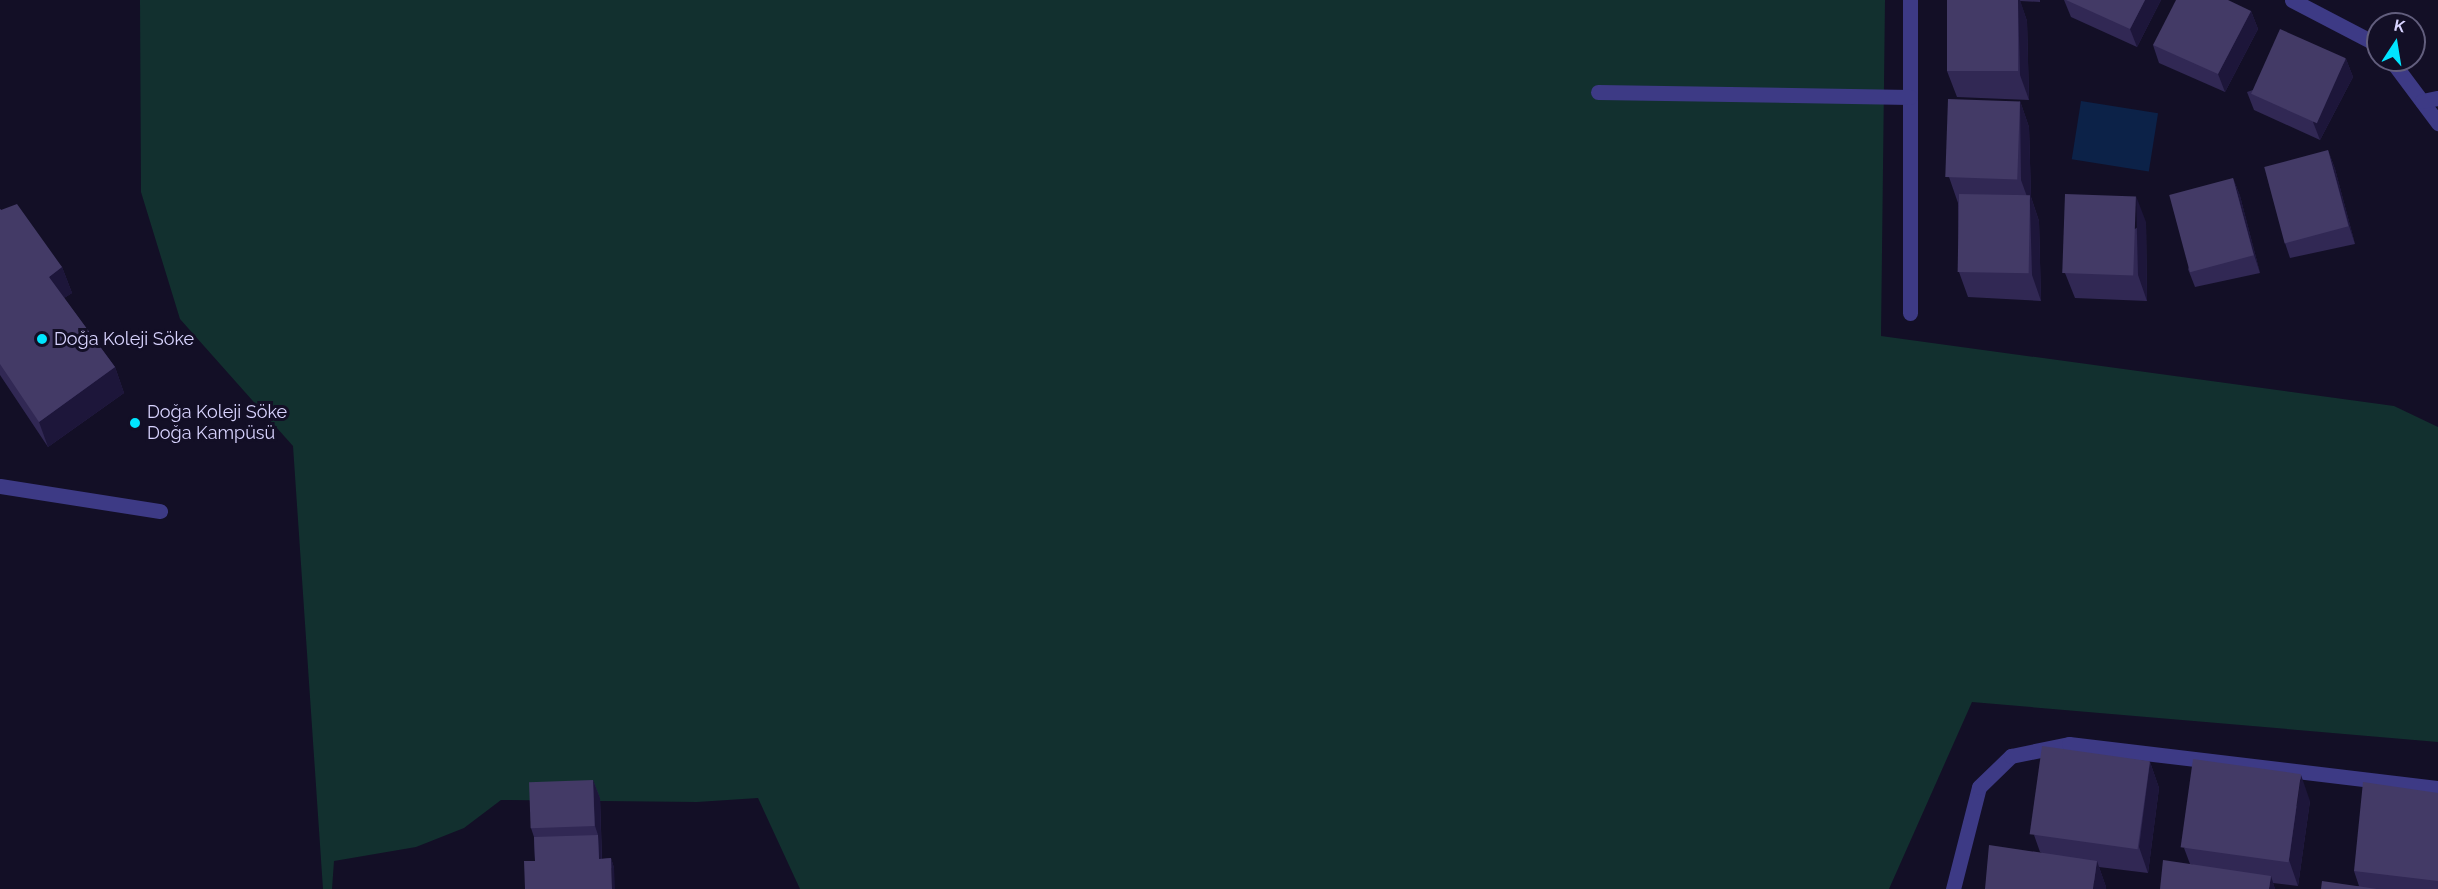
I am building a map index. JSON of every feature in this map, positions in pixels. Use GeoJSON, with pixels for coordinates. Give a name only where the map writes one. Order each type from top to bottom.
{"type":"FeatureCollection","features":[{"type":"Feature","properties":{"kind":"street"},"geometry":{"type":"LineString","coordinates":[[1910,0],[1910,312]]}},
{"type":"Feature","properties":{"kind":"street"},"geometry":{"type":"LineString","coordinates":[[2292,0],[2366,39]]}},
{"type":"Feature","properties":{"kind":"street"},"geometry":{"type":"LineString","coordinates":[[2400,72],[2438,123]]}},
{"type":"Feature","properties":{"kind":"street"},"geometry":{"type":"LineString","coordinates":[[1598,92],[1910,97]]}},
{"type":"Feature","properties":{"kind":"street"},"geometry":{"type":"LineString","coordinates":[[2422,101],[2438,98]]}},
{"type":"Feature","properties":{"kind":"street"},"geometry":{"type":"LineString","coordinates":[[0,486],[160,511]]}},
{"type":"Feature","properties":{"kind":"street"},"geometry":{"type":"LineString","coordinates":[[1953,889],[1979,788],[2011,756],[2069,744],[2438,788]]}},
{"type":"Feature","properties":{"kind":"green space"},"geometry":{"type":"Polygon","coordinates":[[[140,0],[1885,0],[1881,336],[2394,406],[2438,427],[2438,742],[1972,702],[1889,889],[800,889],[758,798],[697,802],[501,800],[464,828],[416,847],[334,861],[332,889],[323,889],[293,446],[180,319],[141,192],[140,0]]]}},
{"type":"Feature","properties":{"kind":"water"},"geometry":{"type":"Polygon","coordinates":[[[2081,101],[2158,113],[2149,171],[2072,159],[2081,101]]]}},
{"type":"Feature","properties":{"kind":"building"},"geometry":{"type":"Polygon","coordinates":[[[1947,0],[2018,0],[2018,71],[1947,71],[1947,0]]]}},
{"type":"Feature","properties":{"kind":"building"},"geometry":{"type":"Polygon","coordinates":[[[2066,0],[2145,0],[2130,29],[2066,0]]]}},
{"type":"Feature","properties":{"kind":"building"},"geometry":{"type":"Polygon","coordinates":[[[2176,0],[2228,0],[2251,11],[2218,74],[2153,45],[2176,0]]]}},
{"type":"Feature","properties":{"kind":"building"},"geometry":{"type":"Polygon","coordinates":[[[2280,29],[2346,58],[2317,123],[2251,94],[2280,29]]]}},
{"type":"Feature","properties":{"kind":"building"},"geometry":{"type":"Polygon","coordinates":[[[1948,99],[2020,102],[2017,179],[1945,177],[1948,99]]]}},
{"type":"Feature","properties":{"kind":"building"},"geometry":{"type":"Polygon","coordinates":[[[2328,150],[2348,226],[2285,243],[2264,167],[2328,150]]]}},
{"type":"Feature","properties":{"kind":"building"},"geometry":{"type":"Polygon","coordinates":[[[2233,178],[2254,255],[2190,272],[2169,195],[2233,178]]]}},
{"type":"Feature","properties":{"kind":"building"},"geometry":{"type":"Polygon","coordinates":[[[1959,194],[2030,195],[2029,273],[1958,272],[1959,194]]]}},
{"type":"Feature","properties":{"kind":"building"},"geometry":{"type":"Polygon","coordinates":[[[2065,194],[2136,196],[2133,275],[2062,273],[2065,194]]]}},
{"type":"Feature","properties":{"kind":"building","name":"Doğa Koleji Söke"},"geometry":{"type":"Polygon","coordinates":[[[17,204],[62,267],[49,277],[115,367],[39,422],[0,364],[0,209],[17,204]]]}},
{"type":"Feature","properties":{"kind":"building"},"geometry":{"type":"Polygon","coordinates":[[[2042,746],[2150,761],[2138,849],[2030,834],[2042,746]]]}},
{"type":"Feature","properties":{"kind":"building"},"geometry":{"type":"Polygon","coordinates":[[[2193,759],[2301,774],[2289,862],[2181,847],[2193,759]]]}},
{"type":"Feature","properties":{"kind":"building"},"geometry":{"type":"Polygon","coordinates":[[[593,780],[595,826],[531,828],[529,782],[593,780]]]}},
{"type":"Feature","properties":{"kind":"building"},"geometry":{"type":"Polygon","coordinates":[[[2363,782],[2438,793],[2438,881],[2354,871],[2363,782]]]}},
{"type":"Feature","properties":{"kind":"building"},"geometry":{"type":"Polygon","coordinates":[[[598,835],[599,859],[611,858],[612,889],[525,889],[524,861],[535,861],[534,837],[598,835]]]}},
{"type":"Feature","properties":{"kind":"building"},"geometry":{"type":"Polygon","coordinates":[[[1989,845],[2097,861],[2093,889],[1985,889],[1989,845]]]}},
{"type":"Feature","properties":{"kind":"building"},"geometry":{"type":"Polygon","coordinates":[[[2163,860],[2271,876],[2269,889],[2160,889],[2163,860]]]}},
{"type":"Feature","properties":{"kind":"building"},"geometry":{"type":"Polygon","coordinates":[[[2322,881],[2377,889],[2321,889],[2322,881]]]}},
{"type":"Feature","properties":{"kind":"place","name":"Doğa Koleji Söke"},"geometry":{"type":"Point","coordinates":[42,339]}},
{"type":"Feature","properties":{"kind":"place","name":"Doğa Koleji Söke Doğa Kampüsü"},"geometry":{"type":"Point","coordinates":[135,423]}}]}
